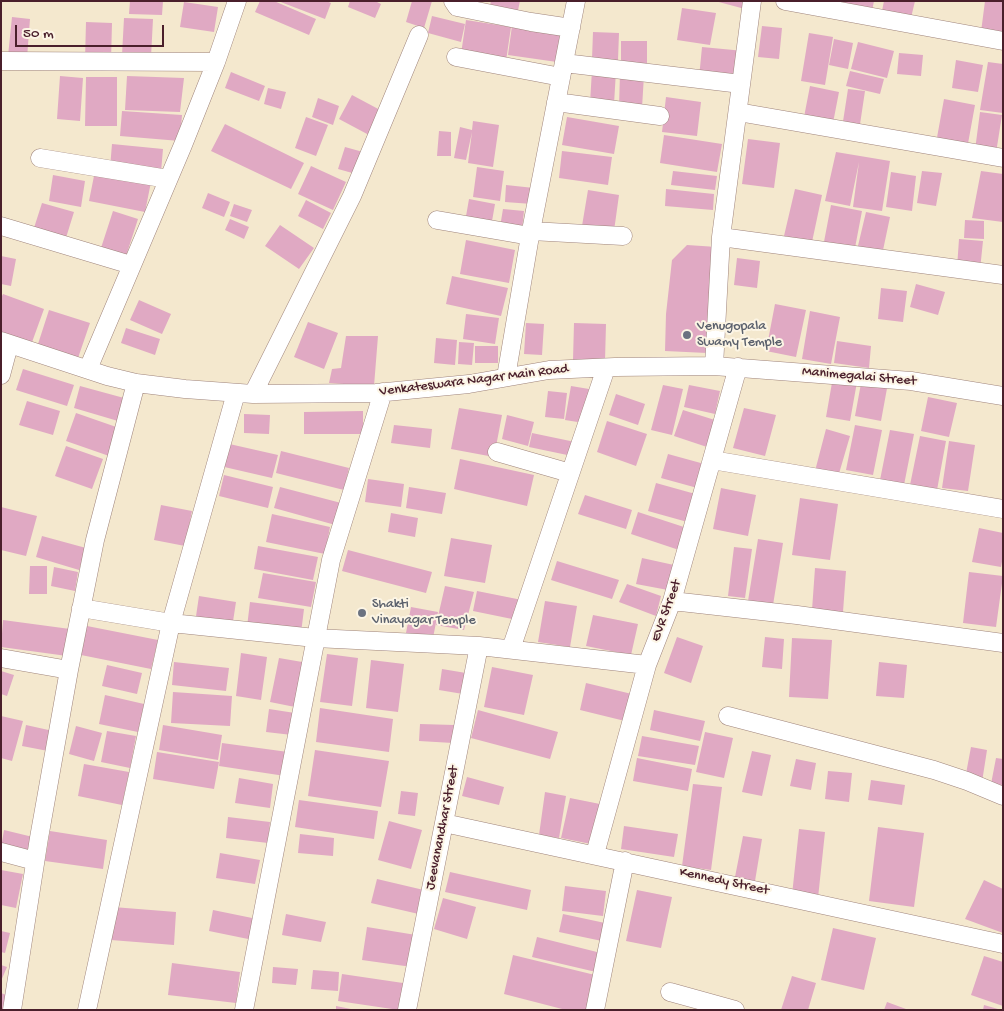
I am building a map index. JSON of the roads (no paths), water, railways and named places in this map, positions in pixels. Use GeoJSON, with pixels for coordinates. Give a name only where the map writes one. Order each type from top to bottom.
{"type":"FeatureCollection","features":[{"type":"Feature","properties":{"kind":"street"},"geometry":{"type":"LineString","coordinates":[[88,369],[216,62],[237,1]]}},
{"type":"Feature","properties":{"kind":"street"},"geometry":{"type":"LineString","coordinates":[[454,1],[457,7],[571,28]]}},
{"type":"Feature","properties":{"kind":"street"},"geometry":{"type":"LineString","coordinates":[[506,377],[530,233],[576,1]]}},
{"type":"Feature","properties":{"kind":"street"},"geometry":{"type":"LineString","coordinates":[[714,366],[721,237],[752,1]]}},
{"type":"Feature","properties":{"kind":"street"},"geometry":{"type":"LineString","coordinates":[[785,1],[1003,41]]}},
{"type":"Feature","properties":{"kind":"street"},"geometry":{"type":"LineString","coordinates":[[86,1010],[171,623],[245,394],[352,196],[419,36]]}},
{"type":"Feature","properties":{"kind":"street"},"geometry":{"type":"LineString","coordinates":[[456,57],[562,70],[741,84]]}},
{"type":"Feature","properties":{"kind":"street"},"geometry":{"type":"LineString","coordinates":[[1,61],[216,62]]}},
{"type":"Feature","properties":{"kind":"street"},"geometry":{"type":"LineString","coordinates":[[556,102],[660,116]]}},
{"type":"Feature","properties":{"kind":"street"},"geometry":{"type":"LineString","coordinates":[[738,112],[1003,158]]}},
{"type":"Feature","properties":{"kind":"street"},"geometry":{"type":"LineString","coordinates":[[40,158],[168,179]]}},
{"type":"Feature","properties":{"kind":"street"},"geometry":{"type":"LineString","coordinates":[[437,220],[530,233],[623,236]]}},
{"type":"Feature","properties":{"kind":"street"},"geometry":{"type":"LineString","coordinates":[[1,226],[131,265]]}},
{"type":"Feature","properties":{"kind":"street"},"geometry":{"type":"LineString","coordinates":[[721,237],[1003,275]]}},
{"type":"Feature","properties":{"kind":"street"},"geometry":{"type":"LineString","coordinates":[[1,375],[5,343]]}},
{"type":"Feature","properties":{"kind":"street","name":"Venkateswara Nagar Main Road"},"geometry":{"type":"LineString","coordinates":[[5,343],[107,376],[136,383],[245,394],[383,392],[469,384],[549,370],[714,366]]}},
{"type":"Feature","properties":{"kind":"street","name":"Manimegalai Street"},"geometry":{"type":"LineString","coordinates":[[714,366],[738,366],[911,381],[1003,396]]}},
{"type":"Feature","properties":{"kind":"street","name":"EVR Street"},"geometry":{"type":"LineString","coordinates":[[595,854],[647,665],[672,601],[738,366]]}},
{"type":"Feature","properties":{"kind":"street"},"geometry":{"type":"LineString","coordinates":[[511,649],[606,368]]}},
{"type":"Feature","properties":{"kind":"street"},"geometry":{"type":"LineString","coordinates":[[12,1010],[35,861],[68,670],[94,540],[136,383]]}},
{"type":"Feature","properties":{"kind":"street"},"geometry":{"type":"LineString","coordinates":[[244,1010],[331,560],[383,392]]}},
{"type":"Feature","properties":{"kind":"street"},"geometry":{"type":"LineString","coordinates":[[497,452],[570,473]]}},
{"type":"Feature","properties":{"kind":"street"},"geometry":{"type":"LineString","coordinates":[[712,460],[1003,508]]}},
{"type":"Feature","properties":{"kind":"street"},"geometry":{"type":"LineString","coordinates":[[672,601],[796,615],[1003,643]]}},
{"type":"Feature","properties":{"kind":"street"},"geometry":{"type":"LineString","coordinates":[[81,608],[171,623],[315,638],[479,646],[647,665]]}},
{"type":"Feature","properties":{"kind":"street","name":"Jeevanandhar Street"},"geometry":{"type":"LineString","coordinates":[[407,1010],[479,646]]}},
{"type":"Feature","properties":{"kind":"street"},"geometry":{"type":"LineString","coordinates":[[1,658],[68,670]]}},
{"type":"Feature","properties":{"kind":"street"},"geometry":{"type":"LineString","coordinates":[[728,716],[934,770],[968,780],[1003,796]]}},
{"type":"Feature","properties":{"kind":"street","name":"Kennedy Street"},"geometry":{"type":"LineString","coordinates":[[444,822],[1003,944]]}},
{"type":"Feature","properties":{"kind":"street"},"geometry":{"type":"LineString","coordinates":[[1,852],[35,861]]}},
{"type":"Feature","properties":{"kind":"street"},"geometry":{"type":"LineString","coordinates":[[595,1010],[625,860]]}},
{"type":"Feature","properties":{"kind":"street"},"geometry":{"type":"LineString","coordinates":[[670,992],[735,1010]]}},
{"type":"Feature","properties":{"kind":"place","name":"Venugopala Swamy Temple"},"geometry":{"type":"Point","coordinates":[687,335]}},
{"type":"Feature","properties":{"kind":"place","name":"Shakti Vinayagar Temple"},"geometry":{"type":"Point","coordinates":[362,613]}}]}
